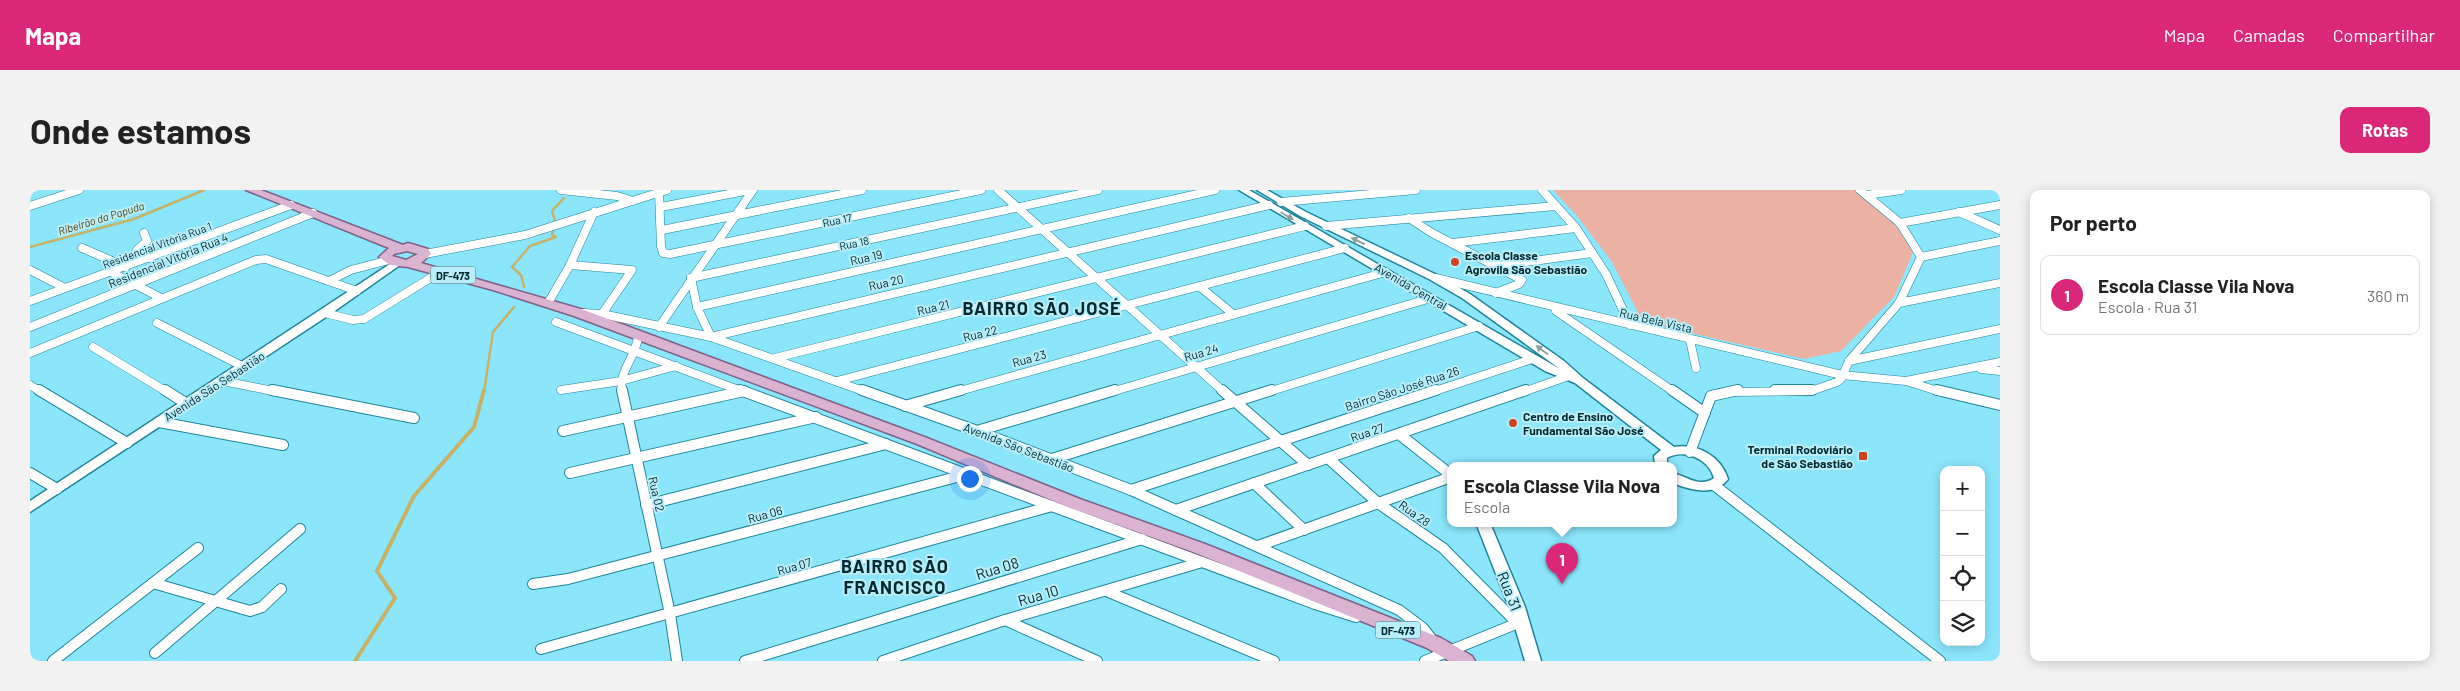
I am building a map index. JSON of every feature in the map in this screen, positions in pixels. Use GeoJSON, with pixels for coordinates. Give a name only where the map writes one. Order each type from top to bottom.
{"type":"FeatureCollection","features":[{"type":"Feature","properties":{"kind":"main road","name":"Avenida São Sebastião"},"geometry":{"type":"LineString","coordinates":[[251,190],[401,248],[415,248],[424,256],[497,287]]}},
{"type":"Feature","properties":{"kind":"main road","name":"Avenida São Sebastião"},"geometry":{"type":"LineString","coordinates":[[344,227],[390,259],[497,287],[579,313],[922,442],[1074,503],[1199,548],[1450,654]]}},
{"type":"Feature","properties":{"kind":"main road","name":"Avenida São Sebastião"},"geometry":{"type":"LineString","coordinates":[[390,259],[401,248]]}},
{"type":"Feature","properties":{"kind":"main road","name":"Avenida São Sebastião"},"geometry":{"type":"LineString","coordinates":[[409,263],[424,256]]}},
{"type":"Feature","properties":{"kind":"street"},"geometry":{"type":"LineString","coordinates":[[30,206],[79,190]]}},
{"type":"Feature","properties":{"kind":"street"},"geometry":{"type":"LineString","coordinates":[[561,190],[618,196],[630,200]]}},
{"type":"Feature","properties":{"kind":"street"},"geometry":{"type":"LineString","coordinates":[[424,256],[525,235],[630,200],[667,190]]}},
{"type":"Feature","properties":{"kind":"street"},"geometry":{"type":"LineString","coordinates":[[661,207],[751,190]]}},
{"type":"Feature","properties":{"kind":"street"},"geometry":{"type":"LineString","coordinates":[[659,327],[751,190]]}},
{"type":"Feature","properties":{"kind":"street"},"geometry":{"type":"LineString","coordinates":[[662,230],[862,190]]}},
{"type":"Feature","properties":{"kind":"street","name":"Rua 17"},"geometry":{"type":"LineString","coordinates":[[693,250],[981,190]]}},
{"type":"Feature","properties":{"kind":"street"},"geometry":{"type":"LineString","coordinates":[[998,190],[1234,402],[1308,465]]}},
{"type":"Feature","properties":{"kind":"street","name":"Rua 18"},"geometry":{"type":"LineString","coordinates":[[691,278],[1098,190]]}},
{"type":"Feature","properties":{"kind":"street"},"geometry":{"type":"LineString","coordinates":[[1041,229],[1216,190]]}},
{"type":"Feature","properties":{"kind":"street","name":"Avenida Central"},"geometry":{"type":"LineString","coordinates":[[1243,190],[1363,258],[1532,359],[1566,377],[1579,381]]}},
{"type":"Feature","properties":{"kind":"street","name":"Avenida Central"},"geometry":{"type":"LineString","coordinates":[[1261,190],[1326,226],[1438,280],[1511,327],[1671,450]]}},
{"type":"Feature","properties":{"kind":"street"},"geometry":{"type":"LineString","coordinates":[[1281,202],[1416,190]]}},
{"type":"Feature","properties":{"kind":"street"},"geometry":{"type":"LineString","coordinates":[[1542,190],[1576,228],[1606,274],[1630,325]]}},
{"type":"Feature","properties":{"kind":"street"},"geometry":{"type":"LineString","coordinates":[[1860,190],[1900,224],[1921,257]]}},
{"type":"Feature","properties":{"kind":"street"},"geometry":{"type":"LineString","coordinates":[[1867,195],[1901,190]]}},
{"type":"Feature","properties":{"kind":"street"},"geometry":{"type":"LineString","coordinates":[[659,192],[662,246],[665,254],[693,250]]}},
{"type":"Feature","properties":{"kind":"street","name":"Residencial Vitória Rua 1"},"geometry":{"type":"LineString","coordinates":[[30,301],[291,205]]}},
{"type":"Feature","properties":{"kind":"street"},"geometry":{"type":"LineString","coordinates":[[1068,253],[1269,205]]}},
{"type":"Feature","properties":{"kind":"street"},"geometry":{"type":"LineString","coordinates":[[1900,224],[2000,205]]}},
{"type":"Feature","properties":{"kind":"street"},"geometry":{"type":"LineString","coordinates":[[1326,226],[1556,206]]}},
{"type":"Feature","properties":{"kind":"street"},"geometry":{"type":"LineString","coordinates":[[548,303],[570,265],[594,212]]}},
{"type":"Feature","properties":{"kind":"street"},"geometry":{"type":"LineString","coordinates":[[1959,212],[2000,230]]}},
{"type":"Feature","properties":{"kind":"street","name":"Residencial Vitória Rua 4"},"geometry":{"type":"LineString","coordinates":[[30,327],[314,213]]}},
{"type":"Feature","properties":{"kind":"street"},"geometry":{"type":"LineString","coordinates":[[1409,218],[1453,244],[1518,277],[1522,282],[1495,293]]}},
{"type":"Feature","properties":{"kind":"street","name":"Rua 21"},"geometry":{"type":"LineString","coordinates":[[775,358],[1305,226]]}},
{"type":"Feature","properties":{"kind":"street"},"geometry":{"type":"LineString","coordinates":[[1453,244],[1576,228]]}},
{"type":"Feature","properties":{"kind":"street","name":"Rua 19"},"geometry":{"type":"LineString","coordinates":[[697,307],[1041,229]]}},
{"type":"Feature","properties":{"kind":"street"},"geometry":{"type":"LineString","coordinates":[[144,233],[147,241],[136,249],[151,258]]}},
{"type":"Feature","properties":{"kind":"street"},"geometry":{"type":"LineString","coordinates":[[1921,257],[2000,241]]}},
{"type":"Feature","properties":{"kind":"street"},"geometry":{"type":"LineString","coordinates":[[82,248],[126,267]]}},
{"type":"Feature","properties":{"kind":"street","name":"Rua 22"},"geometry":{"type":"LineString","coordinates":[[837,381],[1345,248]]}},
{"type":"Feature","properties":{"kind":"street"},"geometry":{"type":"LineString","coordinates":[[1363,258],[1375,258],[1381,252]]}},
{"type":"Feature","properties":{"kind":"street","name":"Rua 20"},"geometry":{"type":"LineString","coordinates":[[711,337],[1068,253]]}},
{"type":"Feature","properties":{"kind":"street"},"geometry":{"type":"LineString","coordinates":[[1496,266],[1592,253]]}},
{"type":"Feature","properties":{"kind":"street"},"geometry":{"type":"LineString","coordinates":[[1690,452],[1705,413],[1708,399],[1718,393],[1740,390],[1810,391],[1841,379],[1849,361],[1899,302],[1921,257]]}},
{"type":"Feature","properties":{"kind":"street"},"geometry":{"type":"LineString","coordinates":[[1373,264],[1379,259],[1393,258]]}},
{"type":"Feature","properties":{"kind":"street"},"geometry":{"type":"LineString","coordinates":[[30,353],[251,261],[266,259],[357,291]]}},
{"type":"Feature","properties":{"kind":"street"},"geometry":{"type":"LineString","coordinates":[[329,281],[351,270],[390,259]]}},
{"type":"Feature","properties":{"kind":"street","name":"Avenida São Sebastião"},"geometry":{"type":"LineString","coordinates":[[30,508],[357,291],[390,259]]}},
{"type":"Feature","properties":{"kind":"street"},"geometry":{"type":"LineString","coordinates":[[570,265],[632,270],[602,314]]}},
{"type":"Feature","properties":{"kind":"street"},"geometry":{"type":"LineString","coordinates":[[30,270],[65,288]]}},
{"type":"Feature","properties":{"kind":"street"},"geometry":{"type":"LineString","coordinates":[[111,272],[133,286],[161,298]]}},
{"type":"Feature","properties":{"kind":"street"},"geometry":{"type":"LineString","coordinates":[[325,313],[354,320],[364,319],[440,272]]}},
{"type":"Feature","properties":{"kind":"street"},"geometry":{"type":"LineString","coordinates":[[1160,334],[1386,272]]}},
{"type":"Feature","properties":{"kind":"street"},"geometry":{"type":"LineString","coordinates":[[691,278],[697,307],[711,337]]}},
{"type":"Feature","properties":{"kind":"street","name":"Rua Bela Vista"},"geometry":{"type":"LineString","coordinates":[[1438,280],[1842,375],[1906,381]]}},
{"type":"Feature","properties":{"kind":"street"},"geometry":{"type":"LineString","coordinates":[[1899,302],[2000,283]]}},
{"type":"Feature","properties":{"kind":"street"},"geometry":{"type":"LineString","coordinates":[[1199,286],[1233,314]]}},
{"type":"Feature","properties":{"kind":"street","name":"Rua 24"},"geometry":{"type":"LineString","coordinates":[[978,431],[1431,298]]}},
{"type":"Feature","properties":{"kind":"street"},"geometry":{"type":"LineString","coordinates":[[1550,307],[1705,413]]}},
{"type":"Feature","properties":{"kind":"street","name":"Avenida São Sebastião"},"geometry":{"type":"LineString","coordinates":[[579,313],[602,314],[711,337],[775,358],[1052,459],[1131,490],[1399,610],[1423,628],[1450,654]]}},
{"type":"Feature","properties":{"kind":"street"},"geometry":{"type":"LineString","coordinates":[[556,322],[1341,613],[1362,616]]}},
{"type":"Feature","properties":{"kind":"street"},"geometry":{"type":"LineString","coordinates":[[157,323],[244,367]]}},
{"type":"Feature","properties":{"kind":"street"},"geometry":{"type":"LineString","coordinates":[[1052,459],[1479,326]]}},
{"type":"Feature","properties":{"kind":"street"},"geometry":{"type":"LineString","coordinates":[[1849,361],[2000,329]]}},
{"type":"Feature","properties":{"kind":"street","name":"Rua 23"},"geometry":{"type":"LineString","coordinates":[[904,406],[1160,334]]}},
{"type":"Feature","properties":{"kind":"street"},"geometry":{"type":"LineString","coordinates":[[621,380],[637,352],[638,336]]}},
{"type":"Feature","properties":{"kind":"street"},"geometry":{"type":"LineString","coordinates":[[1690,340],[1696,368]]}},
{"type":"Feature","properties":{"kind":"street"},"geometry":{"type":"LineString","coordinates":[[94,347],[187,404]]}},
{"type":"Feature","properties":{"kind":"street","name":"Bairro São José Rua 26"},"geometry":{"type":"LineString","coordinates":[[1131,490],[1532,359]]}},
{"type":"Feature","properties":{"kind":"street"},"geometry":{"type":"LineString","coordinates":[[1906,381],[2000,362]]}},
{"type":"Feature","properties":{"kind":"street"},"geometry":{"type":"LineString","coordinates":[[561,390],[621,380],[677,366]]}},
{"type":"Feature","properties":{"kind":"street"},"geometry":{"type":"LineString","coordinates":[[1973,368],[2000,371]]}},
{"type":"Feature","properties":{"kind":"street","name":"Rua 27"},"geometry":{"type":"LineString","coordinates":[[1176,510],[1566,377]]}},
{"type":"Feature","properties":{"kind":"street","name":"Rua 02"},"geometry":{"type":"LineString","coordinates":[[621,380],[627,417],[670,614],[676,661]]}},
{"type":"Feature","properties":{"kind":"street"},"geometry":{"type":"LineString","coordinates":[[223,381],[414,418]]}},
{"type":"Feature","properties":{"kind":"street"},"geometry":{"type":"LineString","coordinates":[[1906,381],[1951,395],[2000,405]]}},
{"type":"Feature","properties":{"kind":"street"},"geometry":{"type":"LineString","coordinates":[[30,385],[127,443]]}},
{"type":"Feature","properties":{"kind":"street"},"geometry":{"type":"LineString","coordinates":[[563,431],[744,391]]}},
{"type":"Feature","properties":{"kind":"street"},"geometry":{"type":"LineString","coordinates":[[570,473],[816,417]]}},
{"type":"Feature","properties":{"kind":"street"},"geometry":{"type":"LineString","coordinates":[[159,422],[283,445]]}},
{"type":"Feature","properties":{"kind":"street"},"geometry":{"type":"LineString","coordinates":[[1399,434],[1447,473]]}},
{"type":"Feature","properties":{"kind":"street"},"geometry":{"type":"LineString","coordinates":[[646,505],[887,444]]}},
{"type":"Feature","properties":{"kind":"street"},"geometry":{"type":"LineString","coordinates":[[1661,462],[1660,456],[1671,450],[1690,452],[1708,459],[1721,471],[1722,479],[1714,485],[1697,486],[1677,478]]}},
{"type":"Feature","properties":{"kind":"street","name":"Rua 28"},"geometry":{"type":"LineString","coordinates":[[1328,458],[1378,503],[1443,548],[1522,629]]}},
{"type":"Feature","properties":{"kind":"street"},"geometry":{"type":"LineString","coordinates":[[30,472],[57,490]]}},
{"type":"Feature","properties":{"kind":"street","name":"Rua 06"},"geometry":{"type":"LineString","coordinates":[[533,584],[568,579],[968,474]]}},
{"type":"Feature","properties":{"kind":"street"},"geometry":{"type":"LineString","coordinates":[[1258,546],[1447,477]]}},
{"type":"Feature","properties":{"kind":"street"},"geometry":{"type":"LineString","coordinates":[[1254,483],[1304,530]]}},
{"type":"Feature","properties":{"kind":"street"},"geometry":{"type":"LineString","coordinates":[[1714,485],[1940,661]]}},
{"type":"Feature","properties":{"kind":"street","name":"Rua 07"},"geometry":{"type":"LineString","coordinates":[[541,649],[1052,506]]}},
{"type":"Feature","properties":{"kind":"street","name":"Rua 31"},"geometry":{"type":"LineString","coordinates":[[1484,527],[1533,661]]}},
{"type":"Feature","properties":{"kind":"street"},"geometry":{"type":"LineString","coordinates":[[155,654],[300,529]]}},
{"type":"Feature","properties":{"kind":"street","name":"Rua 08"},"geometry":{"type":"LineString","coordinates":[[745,661],[1142,540]]}},
{"type":"Feature","properties":{"kind":"street"},"geometry":{"type":"LineString","coordinates":[[53,661],[198,548]]}},
{"type":"Feature","properties":{"kind":"street","name":"Rua 10"},"geometry":{"type":"LineString","coordinates":[[883,661],[906,658],[1005,620],[1202,562]]}},
{"type":"Feature","properties":{"kind":"street"},"geometry":{"type":"LineString","coordinates":[[153,583],[250,610],[256,610],[281,589]]}},
{"type":"Feature","properties":{"kind":"street"},"geometry":{"type":"LineString","coordinates":[[1106,591],[1274,661]]}},
{"type":"Feature","properties":{"kind":"street"},"geometry":{"type":"LineString","coordinates":[[1005,620],[1097,661]]}},
{"type":"Feature","properties":{"kind":"street"},"geometry":{"type":"LineString","coordinates":[[1425,661],[1522,629]]}},
{"type":"Feature","properties":{"kind":"shaded area"},"geometry":{"type":"Polygon","coordinates":[[[1553,190],[1855,190],[1887,214],[1914,250],[1894,297],[1841,351],[1804,359],[1643,322],[1612,262],[1578,217],[1553,190]]]}},
{"type":"Feature","properties":{"kind":"waterway","name":"Ribeirão da Papuda"},"geometry":{"type":"LineString","coordinates":[[30,247],[134,219],[204,190]]}},
{"type":"Feature","properties":{"kind":"waterway"},"geometry":{"type":"LineString","coordinates":[[555,221],[552,211],[564,198]]}},
{"type":"Feature","properties":{"kind":"waterway"},"geometry":{"type":"LineString","coordinates":[[524,287],[521,275],[512,267],[530,246],[556,237],[552,235],[553,231]]}},
{"type":"Feature","properties":{"kind":"waterway"},"geometry":{"type":"LineString","coordinates":[[484,392],[493,332],[514,307]]}},
{"type":"Feature","properties":{"kind":"waterway"},"geometry":{"type":"LineString","coordinates":[[355,661],[395,598],[377,571],[414,496],[474,427],[484,390]]}},
{"type":"Feature","properties":{"kind":"place","name":"Escola Classe Agrovila São Sebastião"},"geometry":{"type":"Point","coordinates":[1455,262]}},
{"type":"Feature","properties":{"kind":"place","name":"Centro de Ensino Fundamental São José"},"geometry":{"type":"Point","coordinates":[1513,423]}},
{"type":"Feature","properties":{"kind":"place","name":"Terminal Rodoviário de São Sebastião"},"geometry":{"type":"Point","coordinates":[1863,456]}},
{"type":"Feature","properties":{"kind":"place","name":"Escola Classe Vila Nova"},"geometry":{"type":"Point","coordinates":[1562,584]}},
{"type":"Feature","properties":{"kind":"district","name":"BAIRRO SÃO JOSÉ"},"geometry":{"type":"Point","coordinates":[1042,308]}},
{"type":"Feature","properties":{"kind":"district","name":"BAIRRO SÃO FRANCISCO"},"geometry":{"type":"Point","coordinates":[895,576]}}]}
